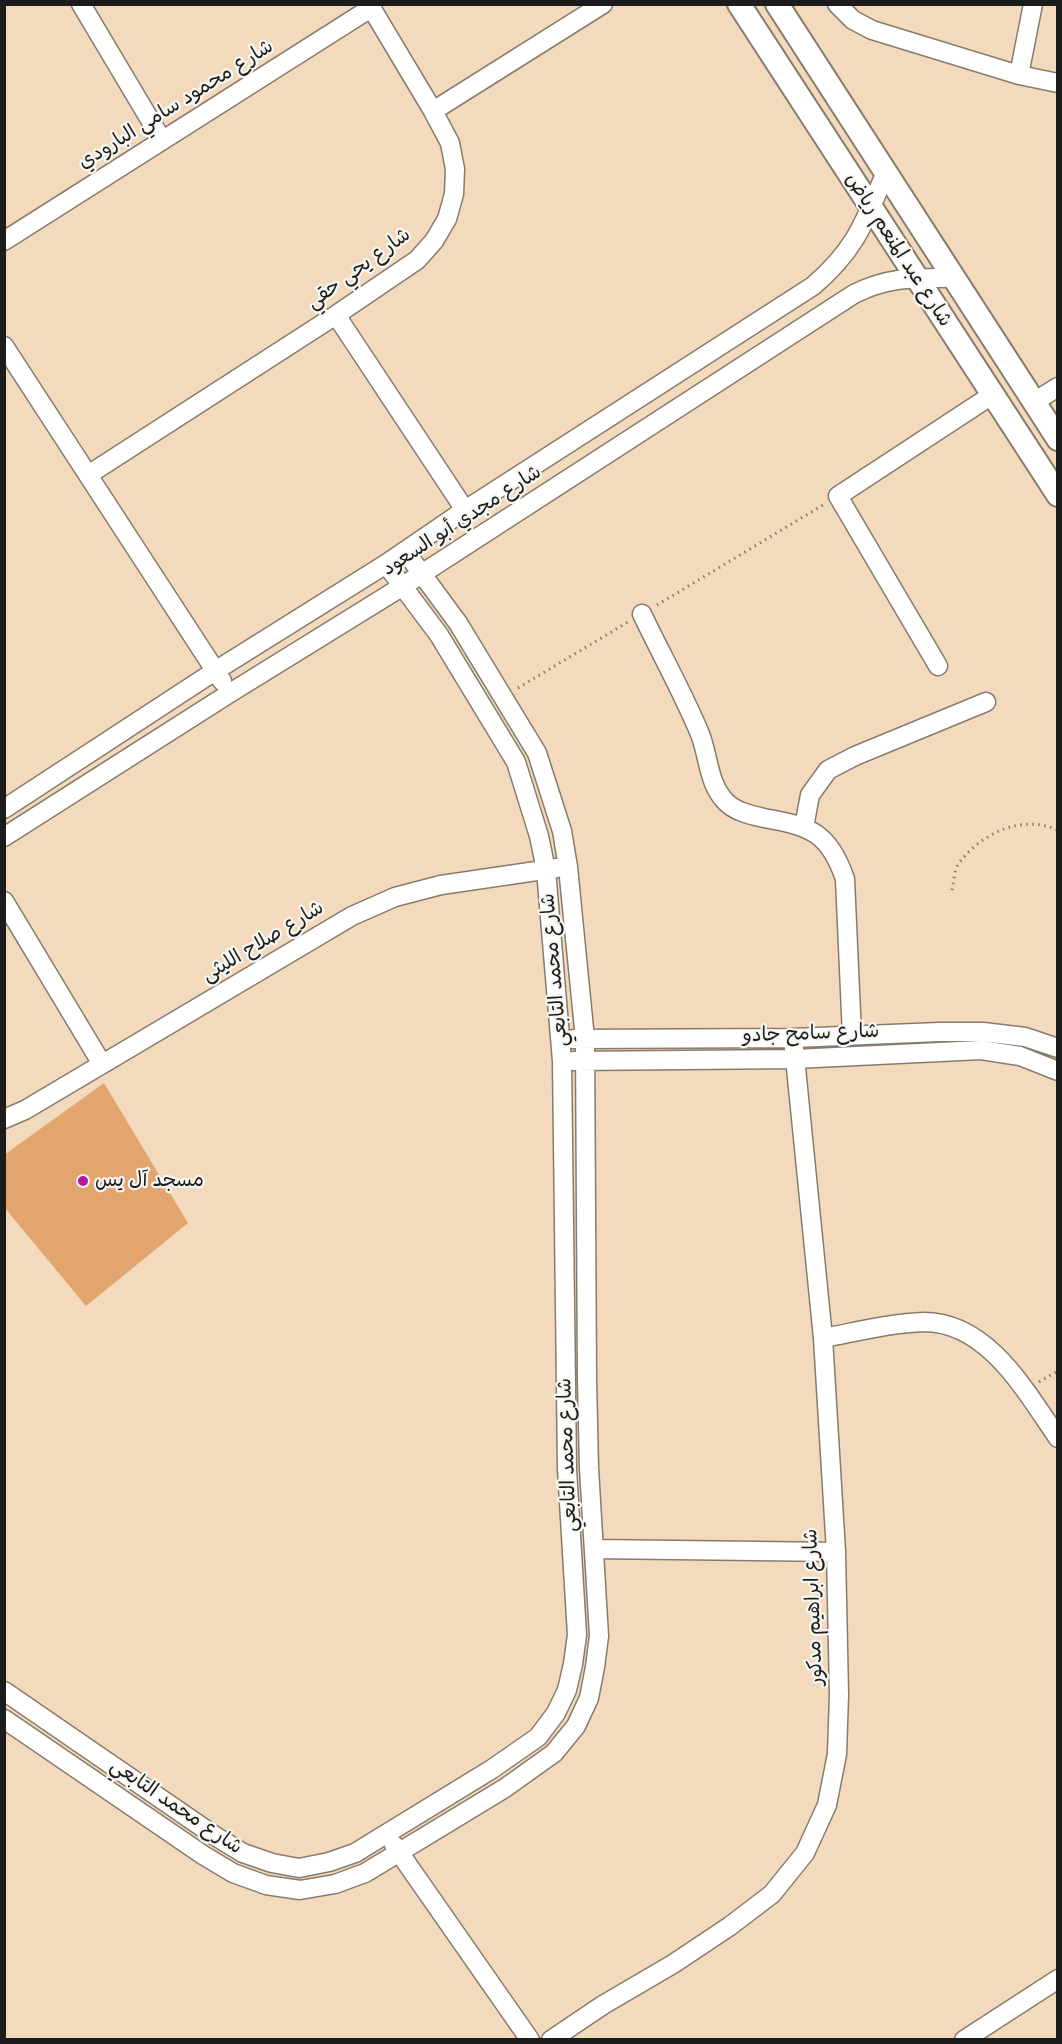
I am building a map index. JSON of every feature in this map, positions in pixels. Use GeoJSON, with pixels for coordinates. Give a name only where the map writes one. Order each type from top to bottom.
{"type":"FeatureCollection","features":[{"type":"Feature","properties":{"kind":"street"},"geometry":{"type":"LineString","coordinates":[[81,4],[162,140]]}},
{"type":"Feature","properties":{"kind":"street"},"geometry":{"type":"LineString","coordinates":[[434,111],[603,4]]}},
{"type":"Feature","properties":{"kind":"street","name":"شارع عبد المنعم رياض"},"geometry":{"type":"LineString","coordinates":[[739,4],[1058,495]]}},
{"type":"Feature","properties":{"kind":"street","name":"شارع عبد المنعم رياض"},"geometry":{"type":"LineString","coordinates":[[777,4],[1058,439]]}},
{"type":"Feature","properties":{"kind":"street"},"geometry":{"type":"LineString","coordinates":[[837,4],[853,20],[872,30],[1019,75],[1058,83]]}},
{"type":"Feature","properties":{"kind":"street"},"geometry":{"type":"LineString","coordinates":[[1019,75],[1034,4]]}},
{"type":"Feature","properties":{"kind":"street","name":"شارع محمود سامي البارودي"},"geometry":{"type":"LineString","coordinates":[[4,241],[370,6]]}},
{"type":"Feature","properties":{"kind":"street","name":"شارع يحي حقي"},"geometry":{"type":"LineString","coordinates":[[88,475],[336,315],[417,260],[434,241],[447,219],[454,194],[455,169],[450,143],[434,111],[370,6]]}},
{"type":"Feature","properties":{"kind":"street","name":"شارع مجدي أبو السعود"},"geometry":{"type":"LineString","coordinates":[[4,809],[215,671],[386,564],[465,510],[792,299],[825,275],[848,251],[861,231],[885,172]]}},
{"type":"Feature","properties":{"kind":"street","name":"شارع مجدي أبو السعود"},"geometry":{"type":"LineString","coordinates":[[4,837],[403,586],[868,286],[884,281],[916,278],[954,278]]}},
{"type":"Feature","properties":{"kind":"street"},"geometry":{"type":"LineString","coordinates":[[792,299],[808,324]]}},
{"type":"Feature","properties":{"kind":"street"},"geometry":{"type":"LineString","coordinates":[[336,315],[465,510]]}},
{"type":"Feature","properties":{"kind":"street"},"geometry":{"type":"LineString","coordinates":[[4,346],[230,693]]}},
{"type":"Feature","properties":{"kind":"street"},"geometry":{"type":"LineString","coordinates":[[1034,402],[1058,387]]}},
{"type":"Feature","properties":{"kind":"street"},"geometry":{"type":"LineString","coordinates":[[938,666],[838,496],[992,395]]}},
{"type":"Feature","properties":{"kind":"street","name":"شارع محمد التابعي"},"geometry":{"type":"LineString","coordinates":[[4,1719],[203,1855],[233,1873],[266,1885],[300,1890],[335,1884],[365,1873],[400,1854],[505,1788],[555,1753],[576,1726],[589,1698],[599,1636],[589,1468],[585,1039],[568,867],[562,831],[537,753],[458,623],[405,551]]}},
{"type":"Feature","properties":{"kind":"street","name":"شارع محمد التابعي"},"geometry":{"type":"LineString","coordinates":[[4,1691],[243,1853],[272,1863],[299,1868],[329,1862],[356,1853],[492,1769],[538,1737],[556,1713],[567,1690],[576,1635],[567,1469],[562,1039],[546,870],[539,837],[516,762],[439,635],[386,564]]}},
{"type":"Feature","properties":{"kind":"street"},"geometry":{"type":"LineString","coordinates":[[642,614],[700,736],[714,784],[726,803],[747,815],[804,827],[828,842],[838,860],[845,879],[852,1036]]}},
{"type":"Feature","properties":{"kind":"street"},"geometry":{"type":"LineString","coordinates":[[804,827],[810,795],[828,770],[855,756],[986,702]]}},
{"type":"Feature","properties":{"kind":"street","name":"شارع صلاح الليثى"},"geometry":{"type":"LineString","coordinates":[[4,1119],[25,1110],[352,916],[395,897],[441,885],[568,867]]}},
{"type":"Feature","properties":{"kind":"street"},"geometry":{"type":"LineString","coordinates":[[4,901],[102,1064]]}},
{"type":"Feature","properties":{"kind":"street","name":"شارع سامح جادو"},"geometry":{"type":"LineString","coordinates":[[562,1039],[793,1038],[983,1032],[1025,1037],[1058,1048]]}},
{"type":"Feature","properties":{"kind":"street","name":"شارع ابراهيم مدكور"},"geometry":{"type":"LineString","coordinates":[[551,2040],[603,2005],[674,1964],[772,1894],[805,1853],[827,1805],[837,1754],[839,1695],[836,1552],[824,1338],[793,1038]]}},
{"type":"Feature","properties":{"kind":"street","name":"شارع سامح جادو"},"geometry":{"type":"LineString","coordinates":[[562,1061],[795,1059],[981,1050],[1020,1056],[1058,1071]]}},
{"type":"Feature","properties":{"kind":"street"},"geometry":{"type":"LineString","coordinates":[[824,1338],[898,1324],[926,1322],[954,1328],[980,1341],[1001,1361],[1058,1438]]}},
{"type":"Feature","properties":{"kind":"street"},"geometry":{"type":"LineString","coordinates":[[567,1469],[589,1468]]}},
{"type":"Feature","properties":{"kind":"street"},"geometry":{"type":"LineString","coordinates":[[595,1549],[836,1552]]}},
{"type":"Feature","properties":{"kind":"street"},"geometry":{"type":"LineString","coordinates":[[386,1834],[530,2040]]}},
{"type":"Feature","properties":{"kind":"street"},"geometry":{"type":"LineString","coordinates":[[964,2040],[1058,1979]]}},
{"type":"Feature","properties":{"kind":"path"},"geometry":{"type":"LineString","coordinates":[[504,697],[838,496]]}},
{"type":"Feature","properties":{"kind":"path"},"geometry":{"type":"LineString","coordinates":[[952,890],[958,865],[980,843],[1000,830],[1019,824],[1044,824],[1058,830]]}},
{"type":"Feature","properties":{"kind":"path"},"geometry":{"type":"LineString","coordinates":[[1025,1391],[1058,1371]]}},
{"type":"Feature","properties":{"kind":"building","name":"مسجد آل يس"},"geometry":{"type":"Polygon","coordinates":[[[104,1083],[188,1223],[86,1306],[4,1207],[4,1155],[104,1083]]]}},
{"type":"Feature","properties":{"kind":"place","name":"مسجد آل يس"},"geometry":{"type":"Point","coordinates":[83,1181]}}]}
